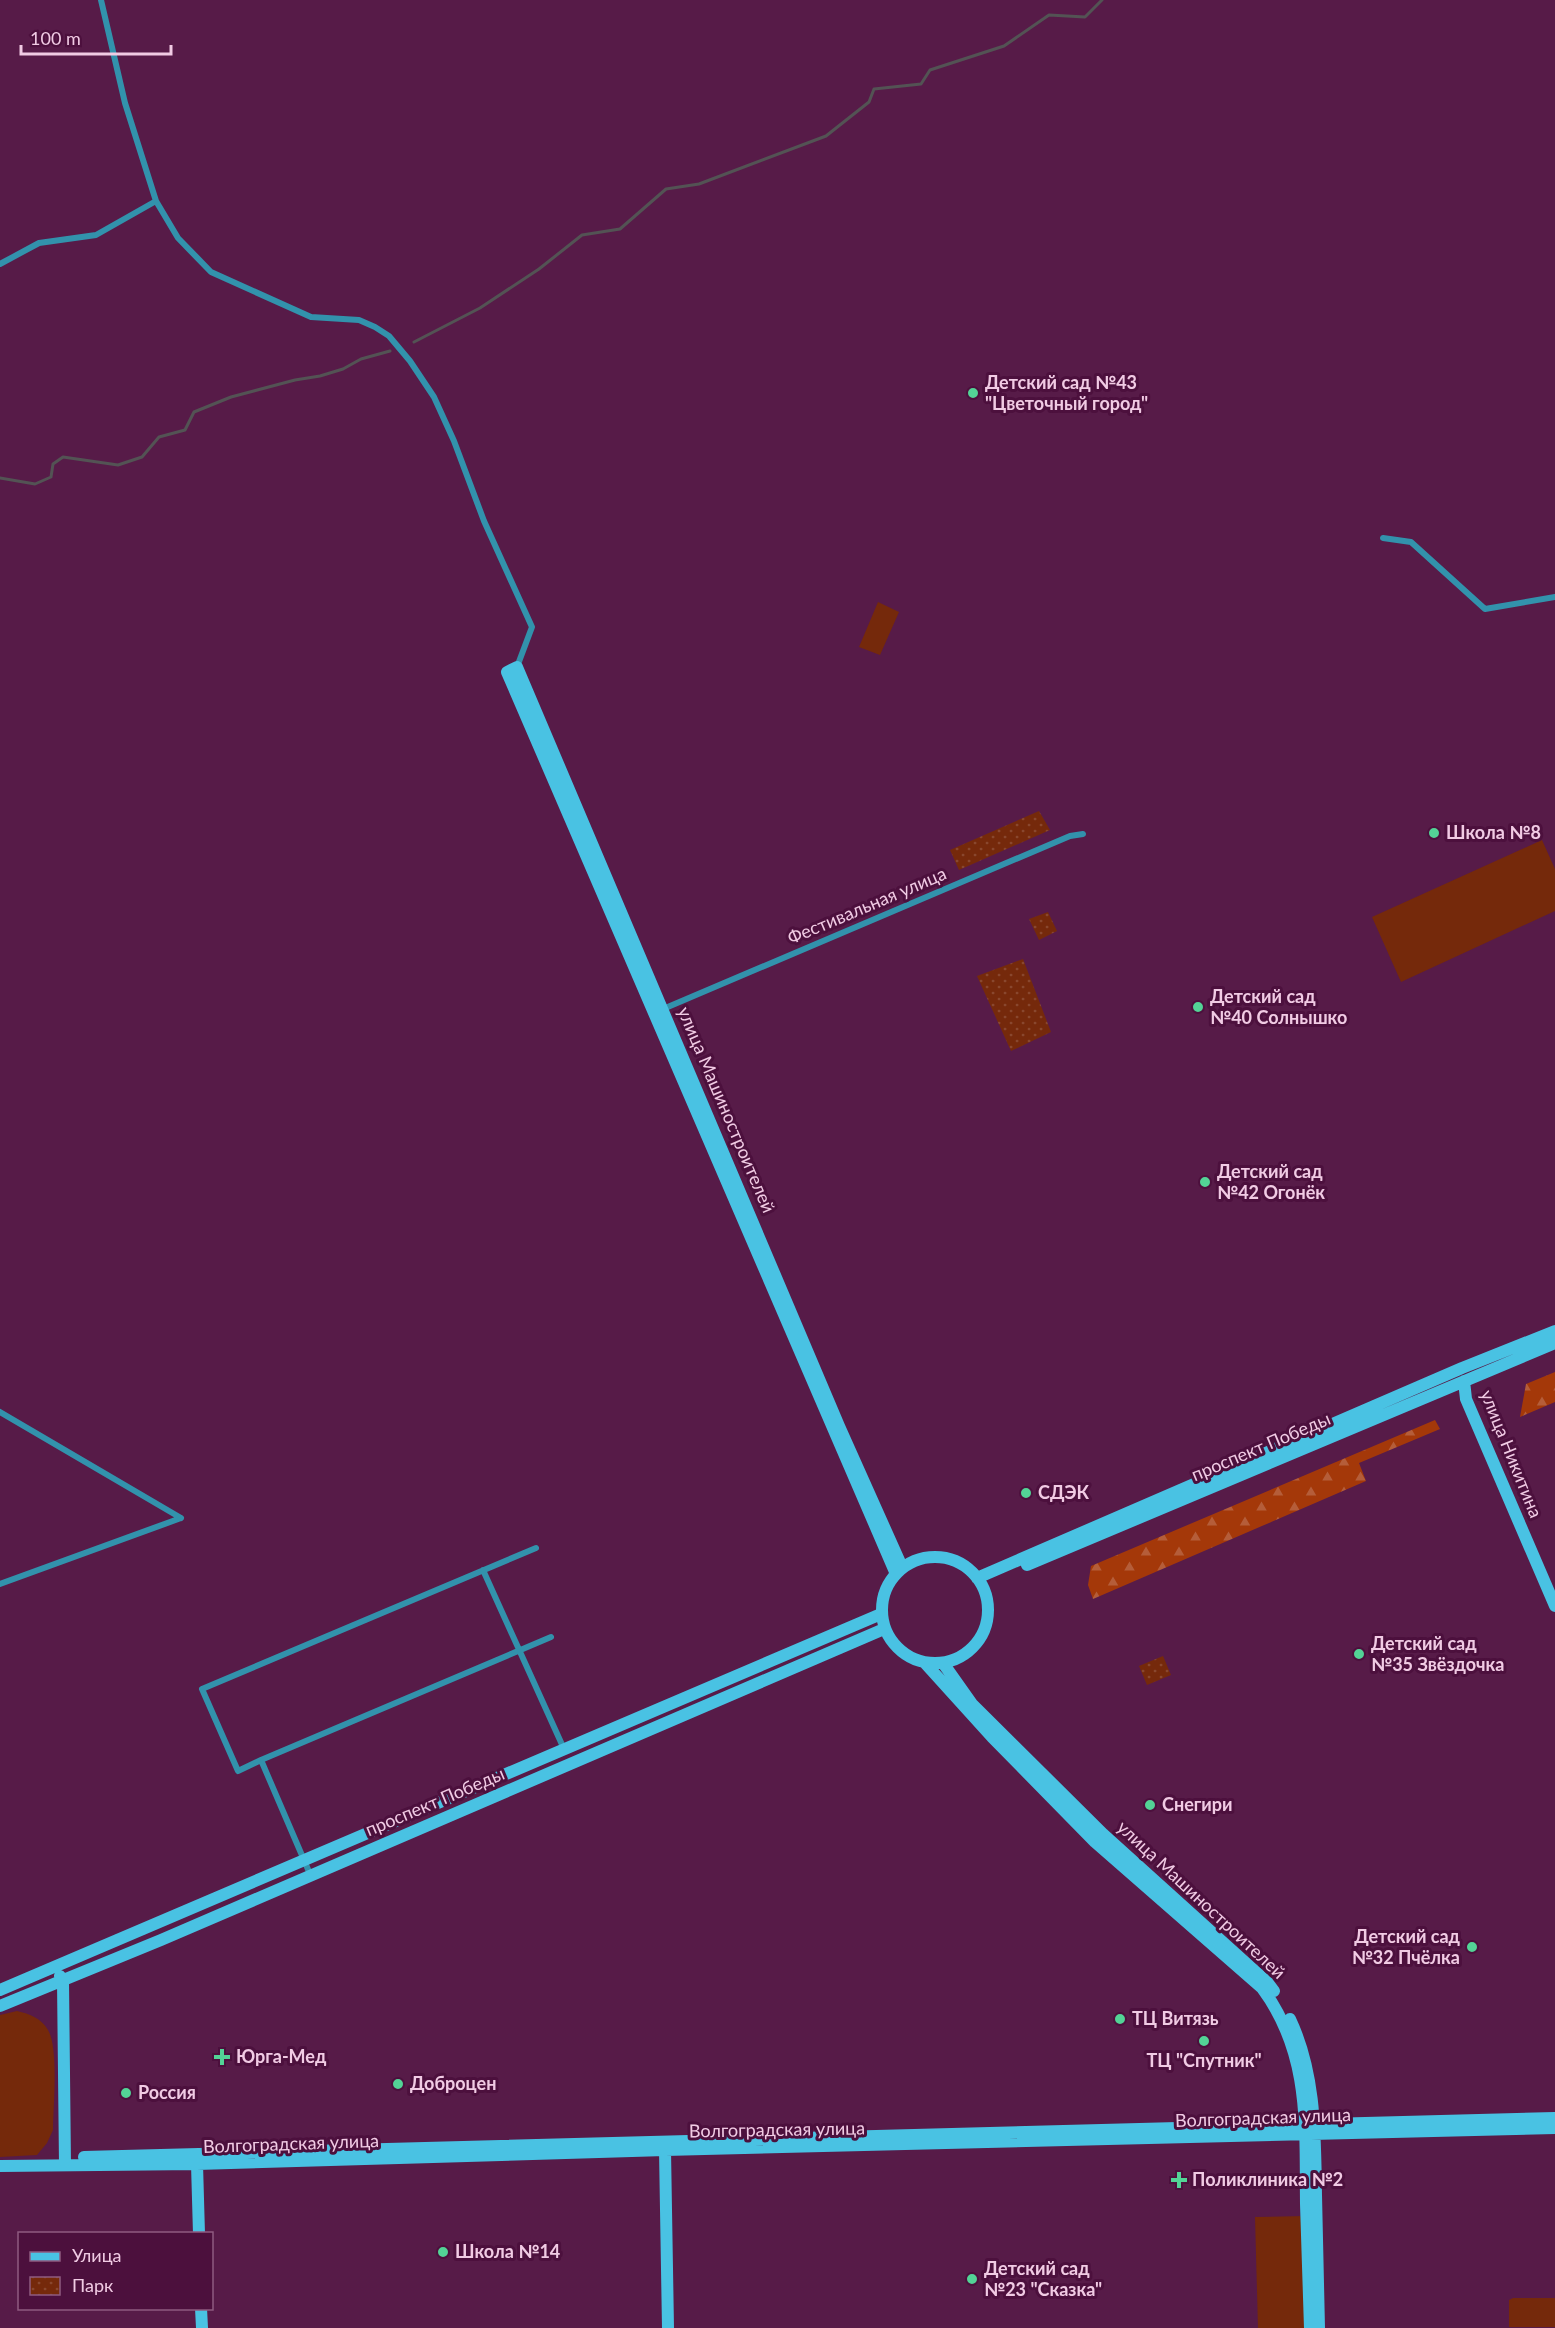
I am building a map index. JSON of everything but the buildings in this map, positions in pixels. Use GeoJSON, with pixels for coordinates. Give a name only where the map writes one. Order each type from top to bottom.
{"type":"FeatureCollection","features":[{"type":"Feature","properties":{"kind":"main road","name":"улица Машиностроителей"},"geometry":{"type":"LineString","coordinates":[[517,668],[899,1570]]}},
{"type":"Feature","properties":{"kind":"main road"},"geometry":{"type":"LineString","coordinates":[[517,668],[507,672],[899,1570]]}},
{"type":"Feature","properties":{"kind":"main road"},"geometry":{"type":"LineString","coordinates":[[979,1581],[1455,1371],[1555,1331]]}},
{"type":"Feature","properties":{"kind":"main road","name":"проспект Победы"},"geometry":{"type":"LineString","coordinates":[[979,1581],[1555,1343]]}},
{"type":"Feature","properties":{"kind":"main road","name":"улица Никитина"},"geometry":{"type":"LineString","coordinates":[[1464,1381],[1466,1399],[1555,1606]]}},
{"type":"Feature","properties":{"kind":"main road"},"geometry":{"type":"LineString","coordinates":[[931,1556],[946,1557],[960,1563],[979,1581],[987,1600],[988,1617],[983,1633],[973,1647],[959,1658],[943,1663],[925,1663],[901,1651],[894,1645],[884,1629],[881,1614],[888,1583],[899,1570],[916,1560],[931,1556]]}},
{"type":"Feature","properties":{"kind":"main road"},"geometry":{"type":"LineString","coordinates":[[0,1990],[881,1614]]}},
{"type":"Feature","properties":{"kind":"main road","name":"проспект Победы"},"geometry":{"type":"LineString","coordinates":[[0,2006],[884,1629]]}},
{"type":"Feature","properties":{"kind":"main road"},"geometry":{"type":"LineString","coordinates":[[925,1663],[992,1737],[1095,1842],[1262,1988],[1276,2008],[1290,2038],[1301,2079],[1310,2129],[1306,2203],[1310,2328]]}},
{"type":"Feature","properties":{"kind":"main road","name":"улица Машиностроителей"},"geometry":{"type":"LineString","coordinates":[[943,1663],[972,1704],[1096,1826],[1268,1983],[1284,2007],[1301,2043],[1310,2082],[1319,2328]]}},
{"type":"Feature","properties":{"kind":"main road"},"geometry":{"type":"LineString","coordinates":[[55,1967],[63,1981],[65,2162],[1310,2129],[1555,2118]]}},
{"type":"Feature","properties":{"kind":"main road","name":"Волгоградская улица"},"geometry":{"type":"LineString","coordinates":[[0,2166],[65,2162],[196,2164],[1118,2140],[1310,2129],[1555,2128]]}},
{"type":"Feature","properties":{"kind":"main road"},"geometry":{"type":"LineString","coordinates":[[668,2328],[670,2150]]}},
{"type":"Feature","properties":{"kind":"main road"},"geometry":{"type":"LineString","coordinates":[[196,2164],[199,2232]]}},
{"type":"Feature","properties":{"kind":"main road"},"geometry":{"type":"LineString","coordinates":[[201,2310],[202,2328]]}},
{"type":"Feature","properties":{"kind":"street"},"geometry":{"type":"LineString","coordinates":[[101,0],[126,103],[156,201],[178,238],[211,272],[311,317],[359,320],[375,327],[389,336],[410,361],[434,397],[454,441],[471,491],[532,627],[517,668]]}},
{"type":"Feature","properties":{"kind":"street"},"geometry":{"type":"LineString","coordinates":[[0,264],[39,243],[96,235],[156,201]]}},
{"type":"Feature","properties":{"kind":"street"},"geometry":{"type":"LineString","coordinates":[[1383,538],[1412,542],[1485,609],[1555,597]]}},
{"type":"Feature","properties":{"kind":"street","name":"Фестивальная улица"},"geometry":{"type":"LineString","coordinates":[[663,1009],[1070,836],[1083,834]]}},
{"type":"Feature","properties":{"kind":"street"},"geometry":{"type":"LineString","coordinates":[[0,1413],[181,1518],[0,1584]]}},
{"type":"Feature","properties":{"kind":"street"},"geometry":{"type":"LineString","coordinates":[[536,1548],[202,1689],[238,1770],[551,1638]]}},
{"type":"Feature","properties":{"kind":"street"},"geometry":{"type":"LineString","coordinates":[[483,1570],[564,1749]]}},
{"type":"Feature","properties":{"kind":"street"},"geometry":{"type":"LineString","coordinates":[[261,1760],[310,1874]]}},
{"type":"Feature","properties":{"kind":"green space"},"geometry":{"type":"Polygon","coordinates":[[[878,602],[899,612],[880,655],[859,647],[878,602]]]}},
{"type":"Feature","properties":{"kind":"green space"},"geometry":{"type":"Polygon","coordinates":[[[1039,811],[1050,830],[959,870],[950,850],[1039,811]]]}},
{"type":"Feature","properties":{"kind":"green space"},"geometry":{"type":"Polygon","coordinates":[[[1542,840],[1555,869],[1555,911],[1401,982],[1372,917],[1542,840]]]}},
{"type":"Feature","properties":{"kind":"green space"},"geometry":{"type":"Polygon","coordinates":[[[1048,912],[1057,931],[1039,940],[1029,919],[1048,912]]]}},
{"type":"Feature","properties":{"kind":"green space"},"geometry":{"type":"Polygon","coordinates":[[[1023,959],[1051,1032],[1011,1051],[977,976],[1023,959]]]}},
{"type":"Feature","properties":{"kind":"green space"},"geometry":{"type":"Polygon","coordinates":[[[1555,1372],[1555,1402],[1520,1417],[1526,1384],[1555,1372]]]}},
{"type":"Feature","properties":{"kind":"green space"},"geometry":{"type":"Polygon","coordinates":[[[1435,1420],[1440,1429],[1359,1463],[1366,1481],[1093,1599],[1088,1585],[1091,1566],[1435,1420]]]}},
{"type":"Feature","properties":{"kind":"green space"},"geometry":{"type":"Polygon","coordinates":[[[1163,1656],[1171,1675],[1147,1685],[1139,1666],[1163,1656]]]}},
{"type":"Feature","properties":{"kind":"green space"},"geometry":{"type":"Polygon","coordinates":[[[17,2011],[39,2020],[48,2030],[51,2039],[54,2064],[53,2130],[47,2143],[37,2155],[0,2157],[0,2015],[17,2011]]]}},
{"type":"Feature","properties":{"kind":"green space"},"geometry":{"type":"Polygon","coordinates":[[[1307,2216],[1310,2328],[1258,2328],[1255,2217],[1307,2216]]]}},
{"type":"Feature","properties":{"kind":"green space"},"geometry":{"type":"Polygon","coordinates":[[[1513,2298],[1555,2298],[1555,2327],[1509,2327],[1509,2300],[1513,2298]]]}},
{"type":"Feature","properties":{"kind":"waterway"},"geometry":{"type":"LineString","coordinates":[[414,342],[480,308],[539,269],[582,235],[620,229],[666,189],[699,184],[826,136],[869,102],[874,89],[921,84],[930,70],[1004,46],[1049,15],[1085,17],[1102,0]]}},
{"type":"Feature","properties":{"kind":"waterway"},"geometry":{"type":"LineString","coordinates":[[0,478],[35,484],[51,477],[53,464],[63,457],[118,465],[142,457],[159,437],[185,430],[194,412],[231,397],[295,380],[320,376],[343,369],[361,359],[390,351]]}},
{"type":"Feature","properties":{"kind":"place","name":"Детский сад №43 \"Цветочный город\""},"geometry":{"type":"Point","coordinates":[973,393]}},
{"type":"Feature","properties":{"kind":"place","name":"Школа №8"},"geometry":{"type":"Point","coordinates":[1434,833]}},
{"type":"Feature","properties":{"kind":"place","name":"Детский сад №40 Солнышко"},"geometry":{"type":"Point","coordinates":[1198,1007]}},
{"type":"Feature","properties":{"kind":"place","name":"Детский сад №42 Огонёк"},"geometry":{"type":"Point","coordinates":[1205,1182]}},
{"type":"Feature","properties":{"kind":"place","name":"СДЭК"},"geometry":{"type":"Point","coordinates":[1026,1493]}},
{"type":"Feature","properties":{"kind":"place","name":"Детский сад №35 Звёздочка"},"geometry":{"type":"Point","coordinates":[1359,1654]}},
{"type":"Feature","properties":{"kind":"place","name":"Снегири"},"geometry":{"type":"Point","coordinates":[1150,1805]}},
{"type":"Feature","properties":{"kind":"place","name":"Детский сад №32 Пчёлка"},"geometry":{"type":"Point","coordinates":[1472,1947]}},
{"type":"Feature","properties":{"kind":"place","name":"ТЦ Витязь"},"geometry":{"type":"Point","coordinates":[1120,2019]}},
{"type":"Feature","properties":{"kind":"place","name":"ТЦ \"Спутник\""},"geometry":{"type":"Point","coordinates":[1204,2041]}},
{"type":"Feature","properties":{"kind":"place","name":"Юрга-Мед"},"geometry":{"type":"Point","coordinates":[222,2057]}},
{"type":"Feature","properties":{"kind":"place","name":"Доброцен"},"geometry":{"type":"Point","coordinates":[398,2084]}},
{"type":"Feature","properties":{"kind":"place","name":"Россия"},"geometry":{"type":"Point","coordinates":[126,2093]}},
{"type":"Feature","properties":{"kind":"place","name":"Поликлиника №2"},"geometry":{"type":"Point","coordinates":[1179,2180]}},
{"type":"Feature","properties":{"kind":"place","name":"Школа №14"},"geometry":{"type":"Point","coordinates":[443,2252]}},
{"type":"Feature","properties":{"kind":"place","name":"Детский сад №23 \"Сказка\""},"geometry":{"type":"Point","coordinates":[972,2279]}}]}
